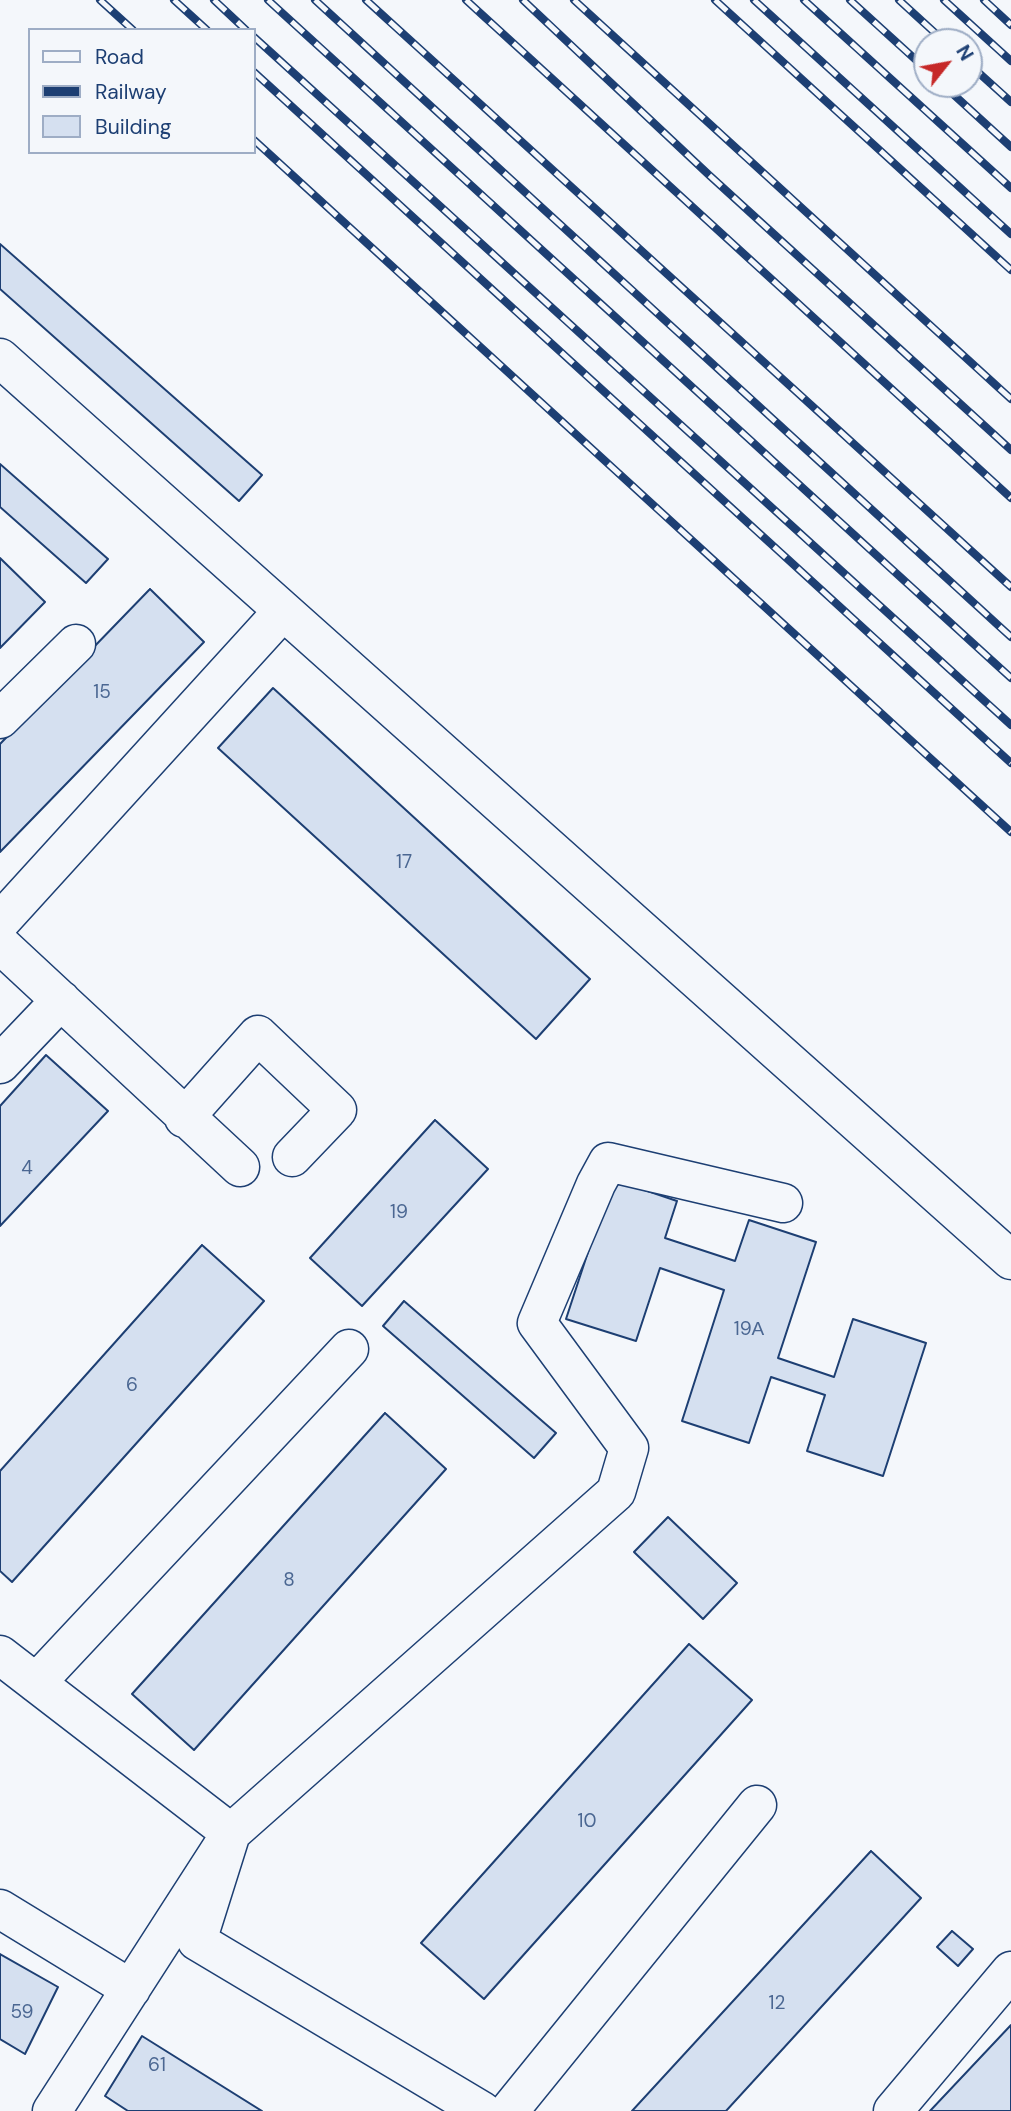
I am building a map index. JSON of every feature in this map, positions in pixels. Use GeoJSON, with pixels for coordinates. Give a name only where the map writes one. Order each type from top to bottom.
{"type":"FeatureCollection","features":[{"type":"Feature","properties":{"kind":"lane"},"geometry":{"type":"LineString","coordinates":[[0,358],[1011,1261]]}},
{"type":"Feature","properties":{"kind":"lane"},"geometry":{"type":"LineString","coordinates":[[0,922],[283,611]]}},
{"type":"Feature","properties":{"kind":"lane"},"geometry":{"type":"LineString","coordinates":[[0,719],[76,643]]}},
{"type":"Feature","properties":{"kind":"lane"},"geometry":{"type":"LineString","coordinates":[[0,944],[184,1118],[240,1167]]}},
{"type":"Feature","properties":{"kind":"lane"},"geometry":{"type":"LineString","coordinates":[[0,1065],[61,1000]]}},
{"type":"Feature","properties":{"kind":"lane"},"geometry":{"type":"LineString","coordinates":[[184,1118],[258,1035],[337,1110],[292,1157]]}},
{"type":"Feature","properties":{"kind":"lane"},"geometry":{"type":"LineString","coordinates":[[52,2111],[231,1833],[616,1492],[629,1448],[537,1323],[607,1162],[783,1203]]}},
{"type":"Feature","properties":{"kind":"lane"},"geometry":{"type":"LineString","coordinates":[[36,1683],[348,1349]]}},
{"type":"Feature","properties":{"kind":"lane"},"geometry":{"type":"LineString","coordinates":[[0,1655],[231,1833]]}},
{"type":"Feature","properties":{"kind":"lane"},"geometry":{"type":"LineString","coordinates":[[509,2111],[757,1805]]}},
{"type":"Feature","properties":{"kind":"lane"},"geometry":{"type":"LineString","coordinates":[[231,1833],[197,1941],[482,2111]]}},
{"type":"Feature","properties":{"kind":"lane"},"geometry":{"type":"LineString","coordinates":[[0,1909],[131,1989]]}},
{"type":"Feature","properties":{"kind":"lane"},"geometry":{"type":"LineString","coordinates":[[893,2111],[1011,1970]]}},
{"type":"Feature","properties":{"kind":"building"},"geometry":{"type":"Polygon","coordinates":[[[0,244],[262,475],[239,501],[0,289],[0,244]]]}},
{"type":"Feature","properties":{"kind":"building"},"geometry":{"type":"Polygon","coordinates":[[[0,464],[108,559],[86,583],[0,507],[0,464]]]}},
{"type":"Feature","properties":{"kind":"building"},"geometry":{"type":"Polygon","coordinates":[[[0,558],[45,602],[0,648],[0,558]]]}},
{"type":"Feature","properties":{"kind":"building"},"geometry":{"type":"Polygon","coordinates":[[[150,589],[204,642],[0,852],[0,744],[150,589]]]}},
{"type":"Feature","properties":{"kind":"building"},"geometry":{"type":"Polygon","coordinates":[[[273,688],[590,979],[536,1039],[218,748],[273,688]]]}},
{"type":"Feature","properties":{"kind":"building"},"geometry":{"type":"Polygon","coordinates":[[[46,1055],[108,1111],[0,1226],[0,1106],[46,1055]]]}},
{"type":"Feature","properties":{"kind":"building"},"geometry":{"type":"Polygon","coordinates":[[[435,1120],[488,1169],[362,1306],[310,1258],[435,1120]]]}},
{"type":"Feature","properties":{"kind":"building"},"geometry":{"type":"Polygon","coordinates":[[[612,1179],[677,1201],[665,1238],[735,1261],[749,1220],[816,1242],[778,1358],[834,1377],[853,1319],[926,1343],[883,1476],[807,1451],[825,1395],[771,1377],[749,1443],[682,1421],[724,1290],[660,1268],[636,1341],[566,1319],[612,1179]]]}},
{"type":"Feature","properties":{"kind":"building"},"geometry":{"type":"Polygon","coordinates":[[[202,1245],[264,1301],[12,1582],[0,1571],[0,1471],[202,1245]]]}},
{"type":"Feature","properties":{"kind":"building"},"geometry":{"type":"Polygon","coordinates":[[[404,1301],[556,1433],[534,1458],[383,1326],[404,1301]]]}},
{"type":"Feature","properties":{"kind":"building"},"geometry":{"type":"Polygon","coordinates":[[[385,1413],[446,1469],[194,1750],[132,1694],[385,1413]]]}},
{"type":"Feature","properties":{"kind":"building"},"geometry":{"type":"Polygon","coordinates":[[[668,1517],[737,1583],[703,1619],[634,1552],[668,1517]]]}},
{"type":"Feature","properties":{"kind":"building"},"geometry":{"type":"Polygon","coordinates":[[[689,1644],[752,1700],[484,1999],[421,1943],[689,1644]]]}},
{"type":"Feature","properties":{"kind":"building"},"geometry":{"type":"Polygon","coordinates":[[[871,1851],[921,1898],[726,2111],[632,2111],[871,1851]]]}},
{"type":"Feature","properties":{"kind":"building"},"geometry":{"type":"Polygon","coordinates":[[[952,1931],[973,1949],[958,1966],[937,1947],[952,1931]]]}},
{"type":"Feature","properties":{"kind":"building"},"geometry":{"type":"Polygon","coordinates":[[[0,1954],[58,1987],[25,2054],[0,2039],[0,1954]]]}},
{"type":"Feature","properties":{"kind":"building"},"geometry":{"type":"Polygon","coordinates":[[[1011,2025],[1011,2111],[930,2111],[1011,2025]]]}},
{"type":"Feature","properties":{"kind":"building"},"geometry":{"type":"Polygon","coordinates":[[[142,2036],[262,2111],[128,2111],[105,2096],[142,2036]]]}},
{"type":"Feature","properties":{"kind":"railway"},"geometry":{"type":"LineString","coordinates":[[100,0],[131,28]]}},
{"type":"Feature","properties":{"kind":"railway"},"geometry":{"type":"LineString","coordinates":[[174,0],[205,28]]}},
{"type":"Feature","properties":{"kind":"railway"},"geometry":{"type":"LineString","coordinates":[[214,0],[244,28]]}},
{"type":"Feature","properties":{"kind":"railway"},"geometry":{"type":"LineString","coordinates":[[268,0],[1011,678]]}},
{"type":"Feature","properties":{"kind":"railway"},"geometry":{"type":"LineString","coordinates":[[315,0],[1011,637]]}},
{"type":"Feature","properties":{"kind":"railway"},"geometry":{"type":"LineString","coordinates":[[366,0],[1011,587]]}},
{"type":"Feature","properties":{"kind":"railway"},"geometry":{"type":"LineString","coordinates":[[466,0],[1011,498]]}},
{"type":"Feature","properties":{"kind":"railway"},"geometry":{"type":"LineString","coordinates":[[523,0],[709,175],[1011,450]]}},
{"type":"Feature","properties":{"kind":"railway"},"geometry":{"type":"LineString","coordinates":[[574,0],[1011,399]]}},
{"type":"Feature","properties":{"kind":"railway"},"geometry":{"type":"LineString","coordinates":[[715,0],[1011,270]]}},
{"type":"Feature","properties":{"kind":"railway"},"geometry":{"type":"LineString","coordinates":[[754,0],[1011,234]]}},
{"type":"Feature","properties":{"kind":"railway"},"geometry":{"type":"LineString","coordinates":[[804,0],[1011,188]]}},
{"type":"Feature","properties":{"kind":"railway"},"geometry":{"type":"LineString","coordinates":[[850,0],[913,57]]}},
{"type":"Feature","properties":{"kind":"railway"},"geometry":{"type":"LineString","coordinates":[[899,0],[930,28]]}},
{"type":"Feature","properties":{"kind":"railway"},"geometry":{"type":"LineString","coordinates":[[944,0],[1011,61]]}},
{"type":"Feature","properties":{"kind":"railway"},"geometry":{"type":"LineString","coordinates":[[984,0],[1011,25]]}},
{"type":"Feature","properties":{"kind":"railway"},"geometry":{"type":"LineString","coordinates":[[256,39],[1011,725]]}},
{"type":"Feature","properties":{"kind":"railway"},"geometry":{"type":"LineString","coordinates":[[256,74],[1011,763]]}},
{"type":"Feature","properties":{"kind":"railway"},"geometry":{"type":"LineString","coordinates":[[983,77],[1011,102]]}},
{"type":"Feature","properties":{"kind":"railway"},"geometry":{"type":"LineString","coordinates":[[957,98],[1011,147]]}},
{"type":"Feature","properties":{"kind":"railway"},"geometry":{"type":"LineString","coordinates":[[256,142],[1011,832]]}}]}
